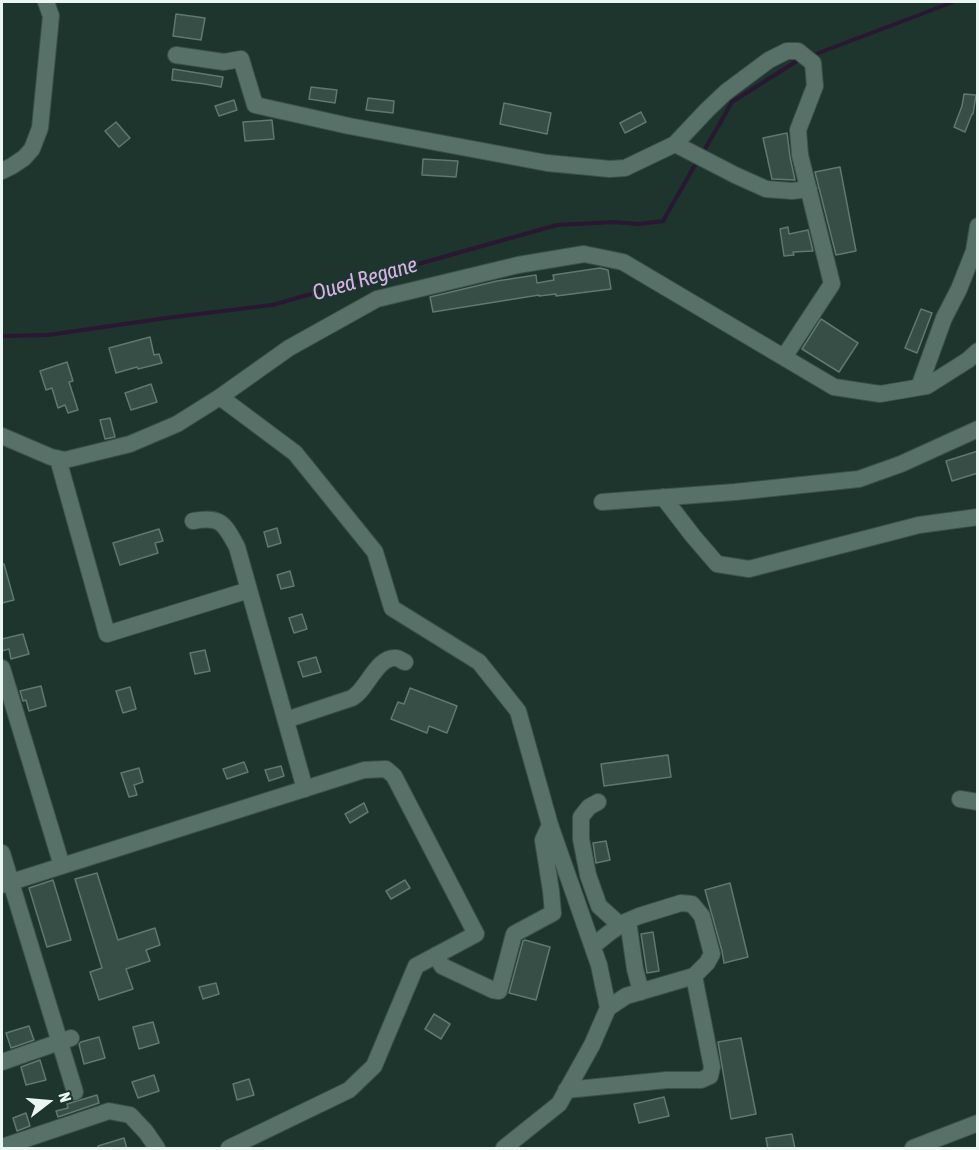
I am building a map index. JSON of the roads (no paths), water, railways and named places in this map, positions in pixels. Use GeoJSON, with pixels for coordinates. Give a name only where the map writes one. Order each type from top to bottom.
{"type":"FeatureCollection","features":[{"type":"Feature","properties":{"kind":"lane"},"geometry":{"type":"LineString","coordinates":[[2,171],[24,158],[32,149],[40,128],[51,16],[46,2]]}},
{"type":"Feature","properties":{"kind":"lane"},"geometry":{"type":"LineString","coordinates":[[176,55],[224,62],[241,59],[255,105],[349,126],[547,163],[625,168],[675,144],[719,98],[752,71],[787,51],[798,51],[813,63],[815,86],[798,130],[800,155],[832,284],[784,357]]}},
{"type":"Feature","properties":{"kind":"lane"},"geometry":{"type":"LineString","coordinates":[[675,144],[735,176],[766,189],[792,191],[809,189]]}},
{"type":"Feature","properties":{"kind":"lane"},"geometry":{"type":"LineString","coordinates":[[919,387],[944,318],[959,289],[974,251],[978,226]]}},
{"type":"Feature","properties":{"kind":"lane"},"geometry":{"type":"LineString","coordinates":[[2,436],[51,458],[65,460],[130,444],[177,424],[220,397],[289,348],[377,298],[518,265],[584,254],[622,262],[834,387],[880,394],[927,386],[978,351]]}},
{"type":"Feature","properties":{"kind":"lane"},"geometry":{"type":"LineString","coordinates":[[220,397],[295,453],[375,552],[392,608],[478,662],[518,711],[549,825],[599,965],[608,1008]]}},
{"type":"Feature","properties":{"kind":"lane"},"geometry":{"type":"LineString","coordinates":[[602,502],[735,492],[859,479],[902,464],[978,429]]}},
{"type":"Feature","properties":{"kind":"lane"},"geometry":{"type":"LineString","coordinates":[[58,459],[107,634],[249,590]]}},
{"type":"Feature","properties":{"kind":"lane"},"geometry":{"type":"LineString","coordinates":[[663,497],[717,564],[749,569],[919,525],[978,517]]}},
{"type":"Feature","properties":{"kind":"lane"},"geometry":{"type":"LineString","coordinates":[[192,521],[214,520],[226,526],[237,547],[305,789]]}},
{"type":"Feature","properties":{"kind":"lane"},"geometry":{"type":"LineString","coordinates":[[286,720],[359,694],[384,661],[395,658],[405,662]]}},
{"type":"Feature","properties":{"kind":"lane"},"geometry":{"type":"LineString","coordinates":[[2,668],[62,866]]}},
{"type":"Feature","properties":{"kind":"lane"},"geometry":{"type":"LineString","coordinates":[[6,884],[364,770],[386,769],[394,776],[476,934],[416,966],[374,1066],[349,1090],[229,1149]]}},
{"type":"Feature","properties":{"kind":"lane"},"geometry":{"type":"LineString","coordinates":[[960,800],[978,802]]}},
{"type":"Feature","properties":{"kind":"lane"},"geometry":{"type":"LineString","coordinates":[[598,802],[589,807],[581,817],[581,839],[588,875],[599,906],[624,923],[641,992]]}},
{"type":"Feature","properties":{"kind":"lane"},"geometry":{"type":"LineString","coordinates":[[436,956],[442,966],[493,990],[499,990],[514,934],[553,913],[543,840],[549,825]]}},
{"type":"Feature","properties":{"kind":"lane"},"geometry":{"type":"LineString","coordinates":[[2,853],[6,884],[65,1040],[75,1092]]}},
{"type":"Feature","properties":{"kind":"lane"},"geometry":{"type":"LineString","coordinates":[[504,1149],[559,1104],[592,1045],[608,1008],[627,996],[693,976],[707,963],[712,954],[702,916],[692,904],[681,903],[624,923],[593,946]]}},
{"type":"Feature","properties":{"kind":"lane"},"geometry":{"type":"LineString","coordinates":[[566,1090],[667,1080],[701,1080],[710,1076],[712,1067],[693,976]]}},
{"type":"Feature","properties":{"kind":"lane"},"geometry":{"type":"LineString","coordinates":[[2,1062],[65,1040]]}},
{"type":"Feature","properties":{"kind":"lane"},"geometry":{"type":"LineString","coordinates":[[2,1147],[109,1111],[130,1115],[146,1132],[157,1149]]}},
{"type":"Feature","properties":{"kind":"lane"},"geometry":{"type":"LineString","coordinates":[[913,1149],[978,1123]]}},
{"type":"Feature","properties":{"kind":"waterway","name":"Oued Regane"},"geometry":{"type":"LineString","coordinates":[[816,54],[953,2]]}},
{"type":"Feature","properties":{"kind":"waterway","name":"Oued Regane"},"geometry":{"type":"LineString","coordinates":[[705,149],[732,102],[797,61]]}},
{"type":"Feature","properties":{"kind":"waterway","name":"Oued Regane"},"geometry":{"type":"LineString","coordinates":[[2,336],[48,335],[272,305],[557,225],[613,222],[639,224],[663,221],[695,165]]}}]}
